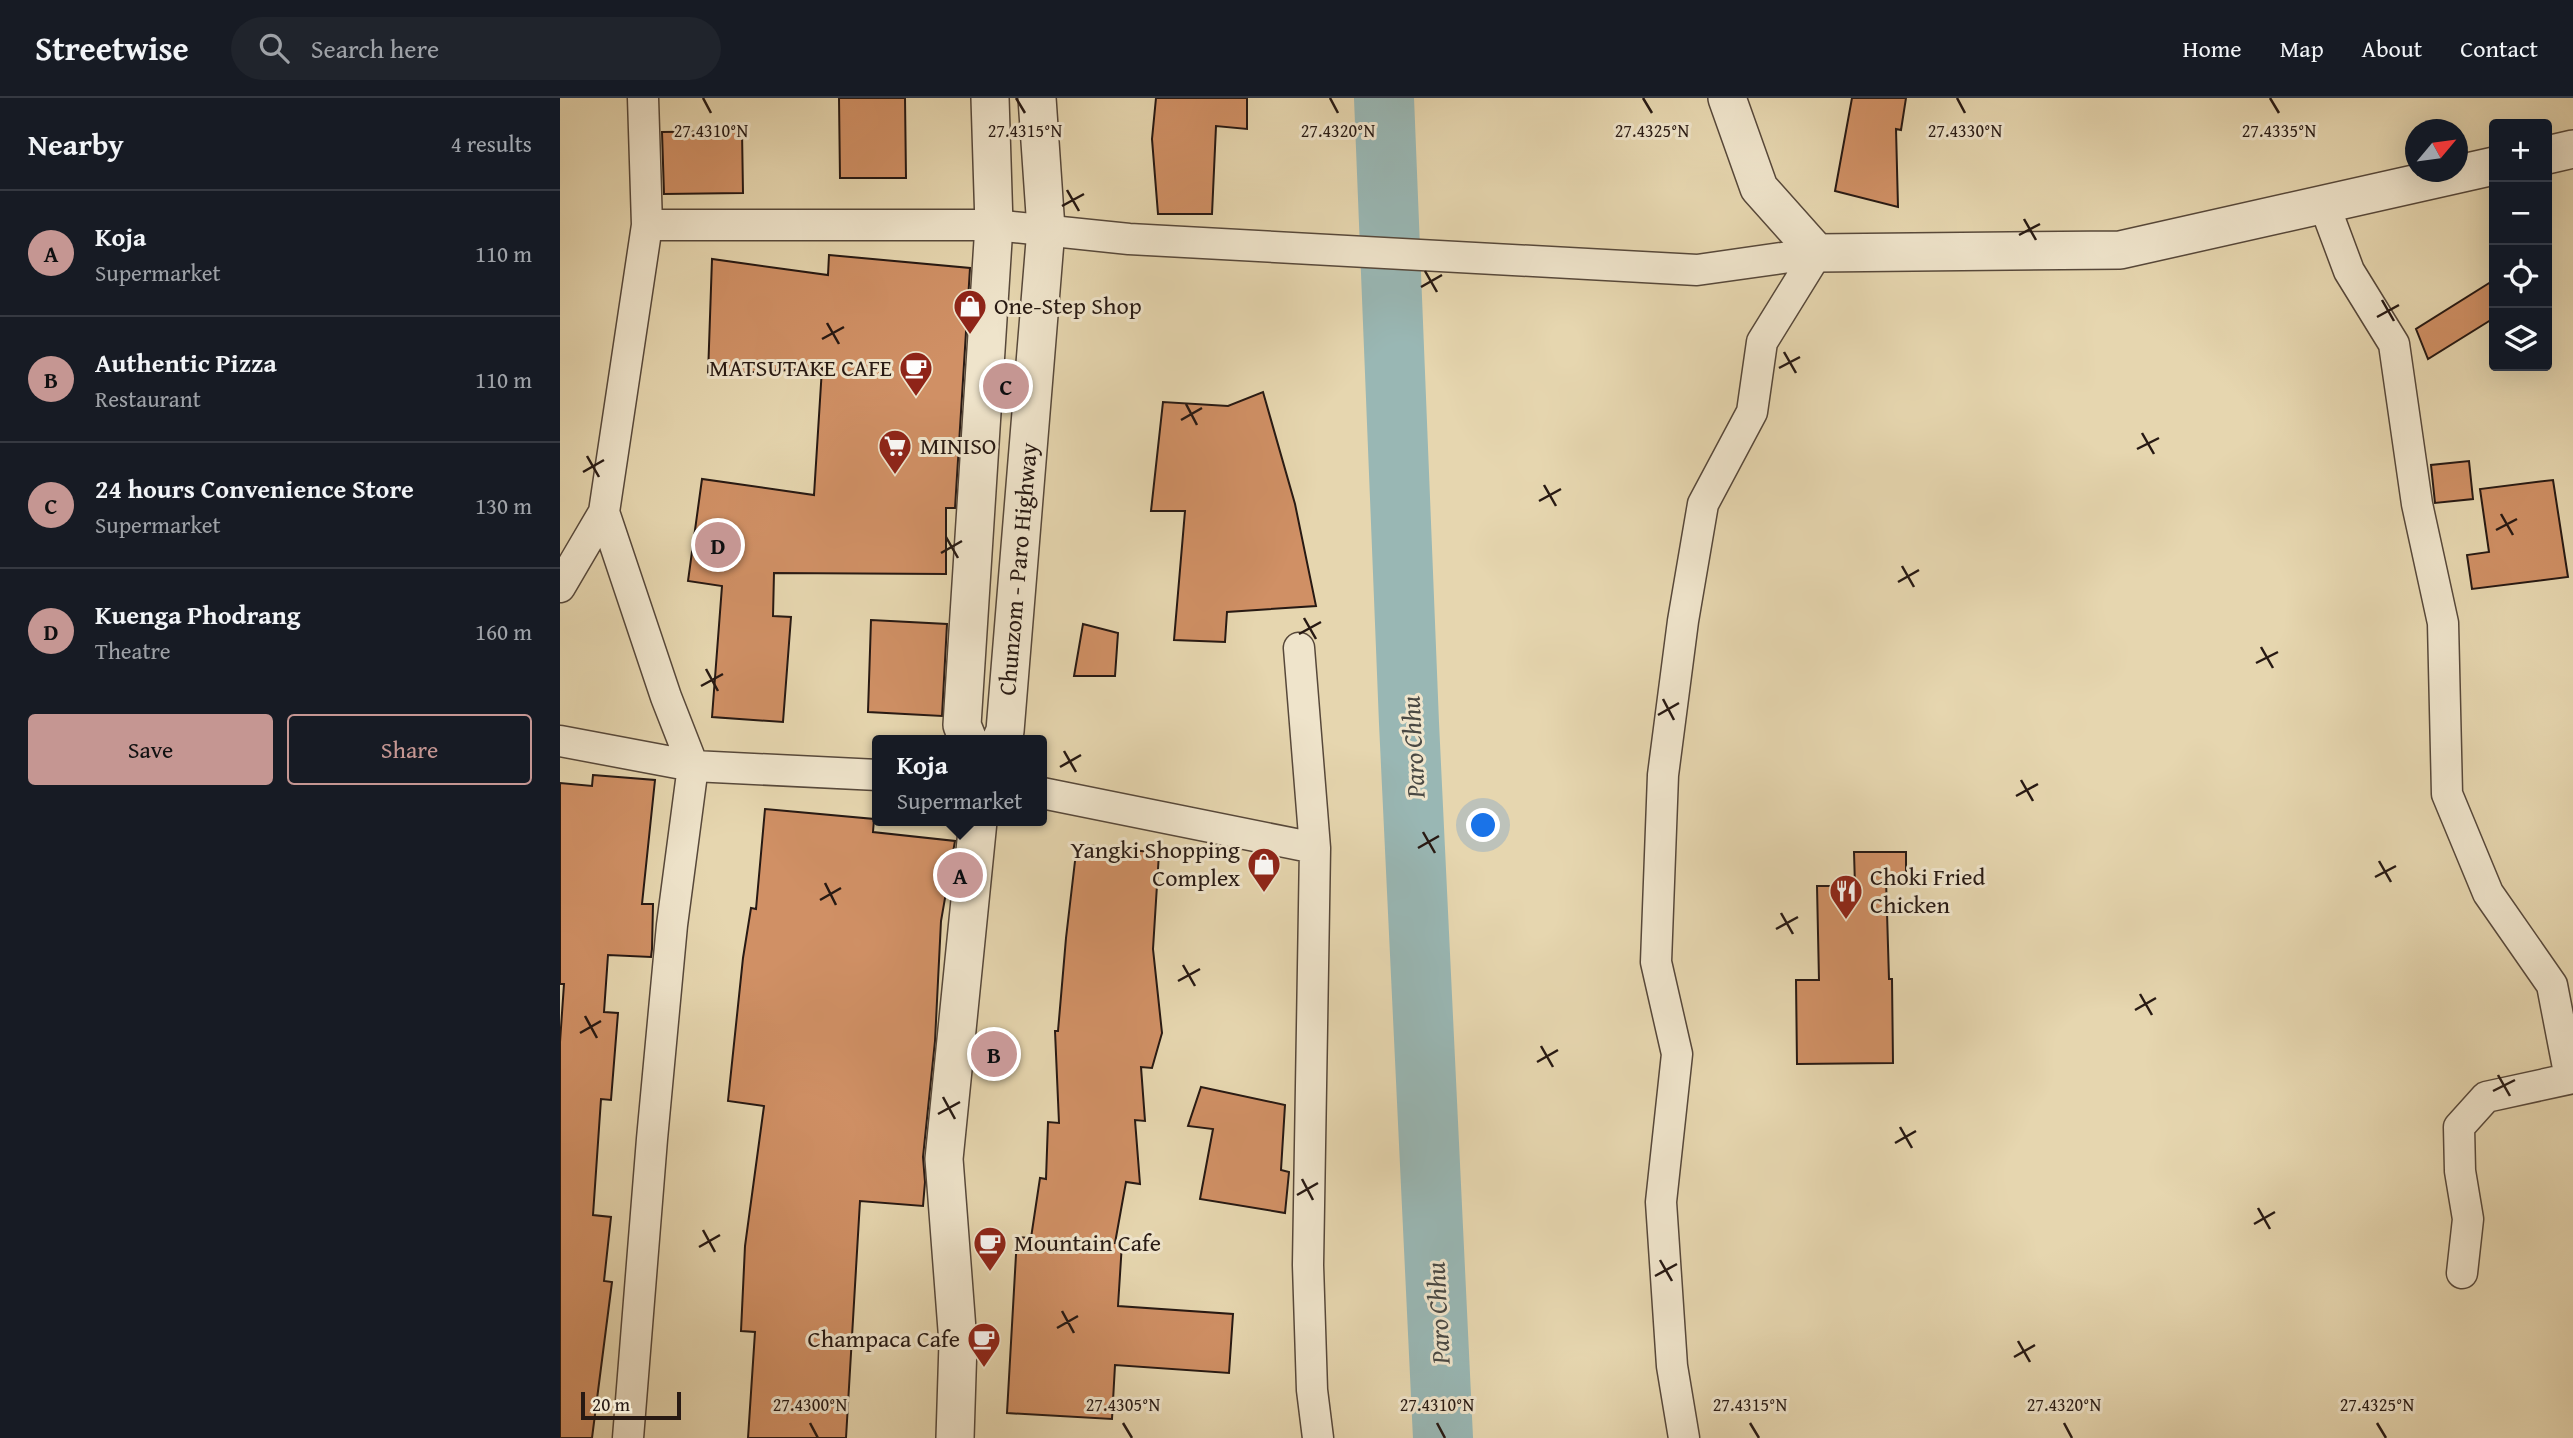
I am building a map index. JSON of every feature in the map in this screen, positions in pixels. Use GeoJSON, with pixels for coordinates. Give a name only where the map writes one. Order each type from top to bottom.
{"type":"FeatureCollection","features":[{"type":"Feature","properties":{"kind":"street"},"geometry":{"type":"LineString","coordinates":[[560,587],[604,512],[647,225],[643,98]]}},
{"type":"Feature","properties":{"kind":"street","name":"Chunzom - Paro Highway"},"geometry":{"type":"LineString","coordinates":[[966,735],[962,725],[994,225],[989,98]]}},
{"type":"Feature","properties":{"kind":"street","name":"Chunzom - Paro Highway"},"geometry":{"type":"LineString","coordinates":[[1004,735],[1046,229],[1037,98]]}},
{"type":"Feature","properties":{"kind":"street"},"geometry":{"type":"LineString","coordinates":[[1727,98],[1759,188],[1817,253]]}},
{"type":"Feature","properties":{"kind":"street"},"geometry":{"type":"LineString","coordinates":[[2552,154],[2573,149]]}},
{"type":"Feature","properties":{"kind":"street"},"geometry":{"type":"LineString","coordinates":[[647,225],[994,225],[1129,239],[1697,270],[1817,253],[2120,250],[2489,167]]}},
{"type":"Feature","properties":{"kind":"street"},"geometry":{"type":"LineString","coordinates":[[2324,204],[2349,271],[2394,344],[2417,504],[2443,623],[2447,794],[2488,893],[2552,985],[2572,1078],[2486,1097],[2459,1127],[2460,1171],[2468,1219],[2462,1273]]}},
{"type":"Feature","properties":{"kind":"street"},"geometry":{"type":"LineString","coordinates":[[1684,1438],[1672,1366],[1661,1202],[1678,1054],[1656,962],[1664,775],[1683,621],[1703,504],[1752,412],[1762,342],[1817,253]]}},
{"type":"Feature","properties":{"kind":"street"},"geometry":{"type":"LineString","coordinates":[[604,512],[666,697],[693,766],[669,952],[628,1438]]}},
{"type":"Feature","properties":{"kind":"street"},"geometry":{"type":"LineString","coordinates":[[1298,648],[1315,848],[1308,1265],[1312,1390],[1318,1438]]}},
{"type":"Feature","properties":{"kind":"street"},"geometry":{"type":"LineString","coordinates":[[560,741],[693,766],[872,775]]}},
{"type":"Feature","properties":{"kind":"street"},"geometry":{"type":"LineString","coordinates":[[1047,794],[1315,848]]}},
{"type":"Feature","properties":{"kind":"street"},"geometry":{"type":"LineString","coordinates":[[955,1438],[958,1343],[944,1159],[977,826]]}},
{"type":"Feature","properties":{"kind":"building"},"geometry":{"type":"Polygon","coordinates":[[[839,98],[905,98],[906,178],[840,178],[839,98]]]}},
{"type":"Feature","properties":{"kind":"building"},"geometry":{"type":"Polygon","coordinates":[[[1156,98],[1247,98],[1247,129],[1216,126],[1212,214],[1158,214],[1152,139],[1156,98]]]}},
{"type":"Feature","properties":{"kind":"building"},"geometry":{"type":"Polygon","coordinates":[[[1852,98],[1906,98],[1901,130],[1896,129],[1898,207],[1835,191],[1852,98]]]}},
{"type":"Feature","properties":{"kind":"building"},"geometry":{"type":"Polygon","coordinates":[[[742,131],[743,193],[664,194],[662,132],[742,131]]]}},
{"type":"Feature","properties":{"kind":"building"},"geometry":{"type":"Polygon","coordinates":[[[829,255],[970,268],[955,508],[946,508],[946,574],[774,573],[773,616],[791,617],[783,722],[712,717],[722,586],[688,581],[702,479],[814,495],[822,368],[708,375],[712,259],[828,275],[829,255]]]}},
{"type":"Feature","properties":{"kind":"building"},"geometry":{"type":"Polygon","coordinates":[[[2489,283],[2489,321],[2428,359],[2416,329],[2489,283]]]}},
{"type":"Feature","properties":{"kind":"building"},"geometry":{"type":"Polygon","coordinates":[[[1263,392],[1295,504],[1316,606],[1227,612],[1225,642],[1174,640],[1185,511],[1151,511],[1163,402],[1228,406],[1263,392]]]}},
{"type":"Feature","properties":{"kind":"building"},"geometry":{"type":"Polygon","coordinates":[[[2469,461],[2473,499],[2435,503],[2431,465],[2469,461]]]}},
{"type":"Feature","properties":{"kind":"building"},"geometry":{"type":"Polygon","coordinates":[[[2553,480],[2568,577],[2472,589],[2467,555],[2489,552],[2480,489],[2553,480]]]}},
{"type":"Feature","properties":{"kind":"building"},"geometry":{"type":"Polygon","coordinates":[[[871,620],[947,624],[942,716],[868,712],[871,620]]]}},
{"type":"Feature","properties":{"kind":"building"},"geometry":{"type":"Polygon","coordinates":[[[1083,624],[1118,633],[1115,676],[1074,676],[1083,624]]]}},
{"type":"Feature","properties":{"kind":"building"},"geometry":{"type":"Polygon","coordinates":[[[593,775],[655,780],[642,904],[653,904],[652,949],[651,957],[608,955],[604,1012],[618,1013],[611,1100],[601,1099],[593,1215],[611,1217],[604,1281],[612,1282],[592,1438],[560,1438],[560,1042],[564,984],[560,984],[560,783],[592,786],[593,775]]]}},
{"type":"Feature","properties":{"kind":"building"},"geometry":{"type":"Polygon","coordinates":[[[765,809],[872,819],[873,832],[955,841],[941,921],[935,1041],[923,1157],[923,1206],[860,1201],[846,1438],[748,1438],[755,1332],[741,1331],[745,1246],[764,1106],[728,1101],[743,958],[751,908],[756,909],[765,809]]]}},
{"type":"Feature","properties":{"kind":"building"},"geometry":{"type":"Polygon","coordinates":[[[1077,844],[1159,853],[1153,949],[1162,1033],[1152,1068],[1141,1067],[1145,1121],[1135,1120],[1140,1184],[1126,1182],[1115,1243],[1122,1243],[1118,1306],[1233,1314],[1229,1373],[1115,1365],[1112,1419],[1007,1413],[1017,1237],[1031,1238],[1040,1178],[1046,1179],[1048,1122],[1059,1123],[1055,1031],[1058,1031],[1077,844]]]}},
{"type":"Feature","properties":{"kind":"building"},"geometry":{"type":"Polygon","coordinates":[[[1854,852],[1906,852],[1906,879],[1886,879],[1889,979],[1892,979],[1893,1063],[1797,1064],[1796,980],[1819,980],[1817,886],[1855,886],[1854,852]]]}},
{"type":"Feature","properties":{"kind":"building"},"geometry":{"type":"Polygon","coordinates":[[[1201,1087],[1285,1105],[1281,1170],[1289,1172],[1285,1213],[1200,1199],[1213,1129],[1188,1126],[1201,1087]]]}},
{"type":"Feature","properties":{"kind":"waterway","name":"Paro Chhu"},"geometry":{"type":"LineString","coordinates":[[1384,98],[1409,723],[1443,1438]]}},
{"type":"Feature","properties":{"kind":"place","name":"One-Step Shop"},"geometry":{"type":"Point","coordinates":[970,336]}},
{"type":"Feature","properties":{"kind":"place","name":"24 hours Convenience Store"},"geometry":{"type":"Point","coordinates":[1006,386]}},
{"type":"Feature","properties":{"kind":"place","name":"MATSUTAKE CAFE"},"geometry":{"type":"Point","coordinates":[916,398]}},
{"type":"Feature","properties":{"kind":"place","name":"MINISO"},"geometry":{"type":"Point","coordinates":[895,476]}},
{"type":"Feature","properties":{"kind":"place","name":"Kuenga Phodrang"},"geometry":{"type":"Point","coordinates":[718,545]}},
{"type":"Feature","properties":{"kind":"place","name":"Koja"},"geometry":{"type":"Point","coordinates":[960,875]}},
{"type":"Feature","properties":{"kind":"place","name":"Yangki Shopping Complex"},"geometry":{"type":"Point","coordinates":[1264,894]}},
{"type":"Feature","properties":{"kind":"place","name":"Choki Fried Chicken"},"geometry":{"type":"Point","coordinates":[1846,921]}},
{"type":"Feature","properties":{"kind":"place","name":"Authentic Pizza"},"geometry":{"type":"Point","coordinates":[994,1054]}},
{"type":"Feature","properties":{"kind":"place","name":"Mountain Cafe"},"geometry":{"type":"Point","coordinates":[990,1273]}},
{"type":"Feature","properties":{"kind":"place","name":"Champaca Cafe"},"geometry":{"type":"Point","coordinates":[984,1369]}}]}
